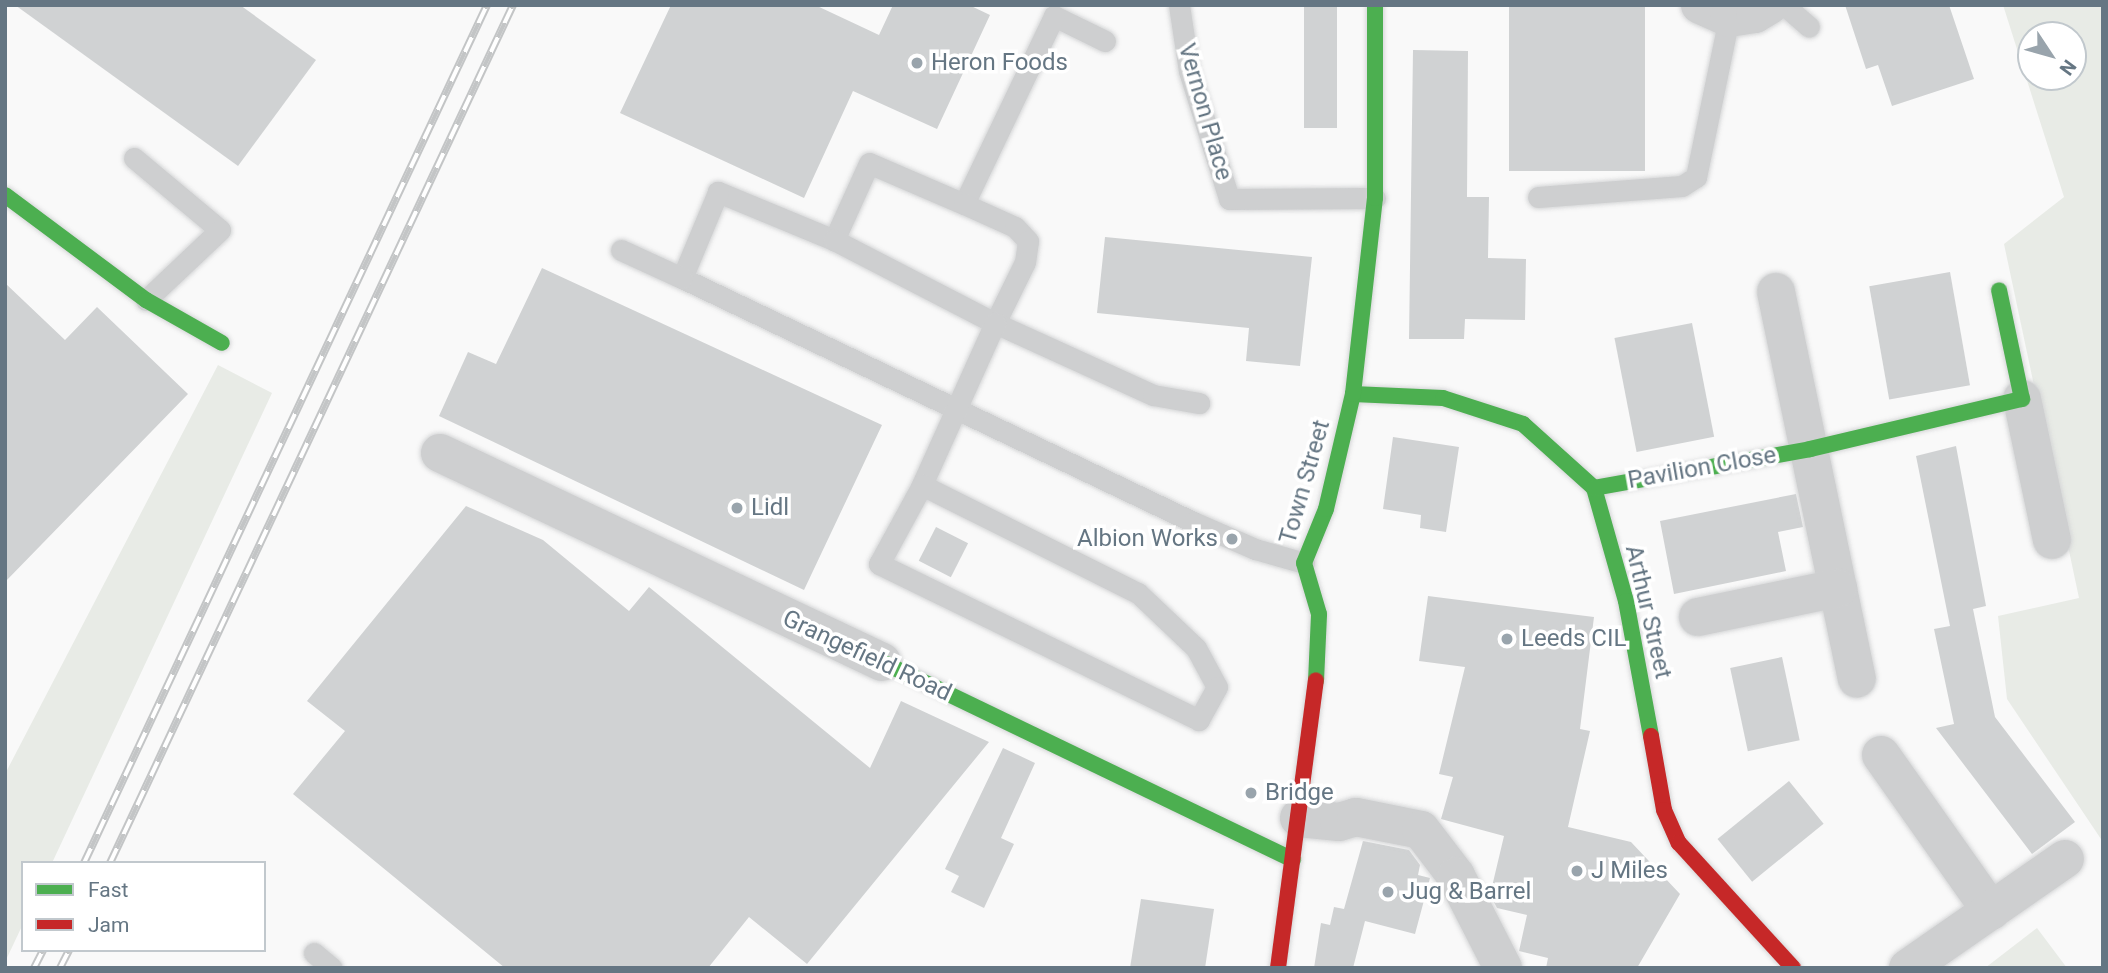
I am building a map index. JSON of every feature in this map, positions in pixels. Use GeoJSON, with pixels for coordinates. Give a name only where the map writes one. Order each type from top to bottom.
{"type":"FeatureCollection","features":[{"type":"Feature","properties":{"kind":"street","name":"Town Street"},"geometry":{"type":"LineString","coordinates":[[1278,968],[1320,649],[1319,614],[1304,563],[1326,509],[1353,394],[1375,198],[1375,5]]}},
{"type":"Feature","properties":{"kind":"street"},"geometry":{"type":"LineString","coordinates":[[1714,11],[1755,14],[1770,5]]}},
{"type":"Feature","properties":{"kind":"street"},"geometry":{"type":"LineString","coordinates":[[5,195],[146,300],[222,343]]}},
{"type":"Feature","properties":{"kind":"street"},"geometry":{"type":"LineString","coordinates":[[1999,290],[2052,540]]}},
{"type":"Feature","properties":{"kind":"street","name":"Pavilion Close"},"geometry":{"type":"LineString","coordinates":[[1776,292],[1857,679]]}},
{"type":"Feature","properties":{"kind":"street"},"geometry":{"type":"LineString","coordinates":[[1353,394],[1443,398],[1523,424],[1594,488]]}},
{"type":"Feature","properties":{"kind":"street","name":"Pavilion Close"},"geometry":{"type":"LineString","coordinates":[[1594,488],[1810,449],[2022,400]]}},
{"type":"Feature","properties":{"kind":"street","name":"Grangefield Road"},"geometry":{"type":"LineString","coordinates":[[440,453],[1293,860]]}},
{"type":"Feature","properties":{"kind":"street","name":"Arthur Street"},"geometry":{"type":"LineString","coordinates":[[1594,488],[1626,601],[1664,810],[1679,843],[1793,968]]}},
{"type":"Feature","properties":{"kind":"street"},"geometry":{"type":"LineString","coordinates":[[1698,617],[1838,588]]}},
{"type":"Feature","properties":{"kind":"street"},"geometry":{"type":"LineString","coordinates":[[1881,755],[1991,911]]}},
{"type":"Feature","properties":{"kind":"street"},"geometry":{"type":"LineString","coordinates":[[1299,818],[1339,822],[1356,817],[1421,830],[1456,876],[1503,968]]}},
{"type":"Feature","properties":{"kind":"street"},"geometry":{"type":"LineString","coordinates":[[1908,968],[2065,859]]}},
{"type":"Feature","properties":{"kind":"lane","name":"Vernon Place"},"geometry":{"type":"LineString","coordinates":[[1179,5],[1189,71],[1229,199],[1375,198]]}},
{"type":"Feature","properties":{"kind":"lane"},"geometry":{"type":"LineString","coordinates":[[1784,5],[1809,27]]}},
{"type":"Feature","properties":{"kind":"lane"},"geometry":{"type":"LineString","coordinates":[[1538,197],[1682,186],[1696,177],[1714,11]]}},
{"type":"Feature","properties":{"kind":"lane"},"geometry":{"type":"LineString","coordinates":[[964,204],[1054,16],[1105,41]]}},
{"type":"Feature","properties":{"kind":"lane"},"geometry":{"type":"LineString","coordinates":[[134,158],[220,230],[146,300]]}},
{"type":"Feature","properties":{"kind":"lane"},"geometry":{"type":"LineString","coordinates":[[834,240],[869,163],[1015,227],[1028,241],[1025,262],[995,323],[960,406],[922,485],[879,564],[1199,720],[1217,687],[1196,648],[1138,593],[922,485]]}},
{"type":"Feature","properties":{"kind":"lane"},"geometry":{"type":"LineString","coordinates":[[682,278],[718,192],[834,240],[995,323],[1153,395],[1199,403]]}},
{"type":"Feature","properties":{"kind":"lane"},"geometry":{"type":"LineString","coordinates":[[621,250],[960,406],[1193,522],[1304,563]]}},
{"type":"Feature","properties":{"kind":"lane"},"geometry":{"type":"LineString","coordinates":[[314,953],[332,968]]}},
{"type":"Feature","properties":{"kind":"shaded area"},"geometry":{"type":"Polygon","coordinates":[[[2003,5],[2103,5],[2103,842],[2007,699],[1998,616],[2079,598],[2004,244],[2064,197],[2030,91],[2087,91],[2087,21],[2017,21],[2017,49],[2003,5]]]}},
{"type":"Feature","properties":{"kind":"shaded area"},"geometry":{"type":"Polygon","coordinates":[[[218,365],[272,393],[53,861],[21,861],[21,928],[5,962],[5,774],[218,365]]]}},
{"type":"Feature","properties":{"kind":"shaded area"},"geometry":{"type":"Polygon","coordinates":[[[2037,928],[2067,968],[1985,968],[2037,928]]]}},
{"type":"Feature","properties":{"kind":"building"},"geometry":{"type":"Polygon","coordinates":[[[15,5],[240,5],[316,60],[238,166],[15,5]]]}},
{"type":"Feature","properties":{"kind":"building"},"geometry":{"type":"Polygon","coordinates":[[[671,5],[815,5],[879,35],[893,5],[969,5],[990,15],[937,129],[853,91],[804,198],[620,113],[671,5]]]}},
{"type":"Feature","properties":{"kind":"building"},"geometry":{"type":"Polygon","coordinates":[[[1304,5],[1337,5],[1337,128],[1304,128],[1304,5]]]}},
{"type":"Feature","properties":{"kind":"building"},"geometry":{"type":"Polygon","coordinates":[[[1509,5],[1645,5],[1645,171],[1509,171],[1509,5]]]}},
{"type":"Feature","properties":{"kind":"building"},"geometry":{"type":"Polygon","coordinates":[[[1845,5],[1949,5],[1974,79],[1892,106],[1878,65],[1866,69],[1845,5]]]}},
{"type":"Feature","properties":{"kind":"building"},"geometry":{"type":"Polygon","coordinates":[[[1413,50],[1468,51],[1467,197],[1489,197],[1488,258],[1526,259],[1525,320],[1465,319],[1464,339],[1409,339],[1413,50]]]}},
{"type":"Feature","properties":{"kind":"building"},"geometry":{"type":"Polygon","coordinates":[[[1105,237],[1312,257],[1300,366],[1246,361],[1249,328],[1097,313],[1105,237]]]}},
{"type":"Feature","properties":{"kind":"building","name":"Lidl"},"geometry":{"type":"Polygon","coordinates":[[[542,268],[882,425],[804,590],[439,416],[468,352],[496,364],[542,268]]]}},
{"type":"Feature","properties":{"kind":"building"},"geometry":{"type":"Polygon","coordinates":[[[1950,272],[1970,385],[1889,399],[1869,286],[1950,272]]]}},
{"type":"Feature","properties":{"kind":"building"},"geometry":{"type":"Polygon","coordinates":[[[5,283],[65,340],[97,307],[188,394],[5,582],[5,283]]]}},
{"type":"Feature","properties":{"kind":"building"},"geometry":{"type":"Polygon","coordinates":[[[1692,323],[1714,437],[1637,452],[1614,338],[1692,323]]]}},
{"type":"Feature","properties":{"kind":"building"},"geometry":{"type":"Polygon","coordinates":[[[1393,437],[1459,447],[1446,532],[1420,528],[1421,515],[1383,509],[1393,437]]]}},
{"type":"Feature","properties":{"kind":"building"},"geometry":{"type":"Polygon","coordinates":[[[1956,446],[1986,606],[1973,609],[1995,717],[2075,822],[2032,854],[1936,728],[1954,724],[1934,629],[1950,626],[1916,456],[1956,446]]]}},
{"type":"Feature","properties":{"kind":"building"},"geometry":{"type":"Polygon","coordinates":[[[1796,494],[1803,527],[1778,532],[1786,571],[1674,594],[1660,521],[1796,494]]]}},
{"type":"Feature","properties":{"kind":"building"},"geometry":{"type":"Polygon","coordinates":[[[466,506],[543,540],[629,611],[649,587],[870,768],[901,701],[989,742],[807,964],[749,917],[708,968],[505,968],[293,794],[345,731],[307,701],[466,506]]]}},
{"type":"Feature","properties":{"kind":"building"},"geometry":{"type":"Polygon","coordinates":[[[936,527],[968,543],[951,577],[919,561],[936,527]]]}},
{"type":"Feature","properties":{"kind":"building"},"geometry":{"type":"Polygon","coordinates":[[[1428,596],[1594,617],[1580,729],[1590,731],[1568,827],[1631,842],[1680,894],[1637,968],[1546,968],[1548,958],[1519,951],[1527,915],[1497,908],[1490,895],[1504,836],[1441,819],[1453,777],[1439,774],[1465,667],[1419,661],[1428,596]]]}},
{"type":"Feature","properties":{"kind":"building"},"geometry":{"type":"Polygon","coordinates":[[[1782,657],[1800,740],[1748,751],[1730,668],[1782,657]]]}},
{"type":"Feature","properties":{"kind":"building"},"geometry":{"type":"Polygon","coordinates":[[[1003,748],[1035,763],[1001,838],[1014,844],[984,908],[951,892],[959,876],[945,869],[1003,748]]]}},
{"type":"Feature","properties":{"kind":"building"},"geometry":{"type":"Polygon","coordinates":[[[1789,781],[1824,824],[1752,882],[1718,839],[1789,781]]]}},
{"type":"Feature","properties":{"kind":"building","name":"Jug & Barrel"},"geometry":{"type":"Polygon","coordinates":[[[1363,841],[1409,850],[1420,865],[1418,875],[1430,878],[1415,934],[1365,921],[1353,968],[1314,968],[1321,923],[1330,925],[1334,907],[1344,909],[1363,841]]]}},
{"type":"Feature","properties":{"kind":"building"},"geometry":{"type":"Polygon","coordinates":[[[1141,899],[1214,909],[1205,968],[1130,968],[1141,899]]]}},
{"type":"Feature","properties":{"kind":"railway"},"geometry":{"type":"LineString","coordinates":[[85,861],[487,5]]}},
{"type":"Feature","properties":{"kind":"railway"},"geometry":{"type":"LineString","coordinates":[[111,861],[513,5]]}},
{"type":"Feature","properties":{"kind":"railway"},"geometry":{"type":"LineString","coordinates":[[34,968],[42,952]]}},
{"type":"Feature","properties":{"kind":"railway"},"geometry":{"type":"LineString","coordinates":[[60,968],[68,952]]}},
{"type":"Feature","properties":{"kind":"traffic: fast"},"geometry":{"type":"LineString","coordinates":[[1316,681],[1319,614],[1304,563],[1326,509],[1353,394],[1375,198],[1375,5]]}},
{"type":"Feature","properties":{"kind":"traffic: fast"},"geometry":{"type":"LineString","coordinates":[[5,195],[146,300],[222,343]]}},
{"type":"Feature","properties":{"kind":"traffic: fast"},"geometry":{"type":"LineString","coordinates":[[1594,488],[1810,449],[2022,399],[1999,290]]}},
{"type":"Feature","properties":{"kind":"traffic: fast"},"geometry":{"type":"LineString","coordinates":[[1353,394],[1443,398],[1523,424],[1594,488],[1626,601],[1651,736]]}},
{"type":"Feature","properties":{"kind":"traffic: fast"},"geometry":{"type":"LineString","coordinates":[[882,662],[1293,860]]}},
{"type":"Feature","properties":{"kind":"traffic: jam"},"geometry":{"type":"LineString","coordinates":[[1278,968],[1316,681]]}},
{"type":"Feature","properties":{"kind":"traffic: jam"},"geometry":{"type":"LineString","coordinates":[[1651,736],[1664,810],[1679,843],[1793,968]]}},
{"type":"Feature","properties":{"kind":"place","name":"Heron Foods"},"geometry":{"type":"Point","coordinates":[917,63]}},
{"type":"Feature","properties":{"kind":"place","name":"Lidl"},"geometry":{"type":"Point","coordinates":[737,508]}},
{"type":"Feature","properties":{"kind":"place","name":"Albion Works"},"geometry":{"type":"Point","coordinates":[1232,539]}},
{"type":"Feature","properties":{"kind":"place","name":"Leeds CIL"},"geometry":{"type":"Point","coordinates":[1507,639]}},
{"type":"Feature","properties":{"kind":"place","name":"Bridge"},"geometry":{"type":"Point","coordinates":[1251,793]}},
{"type":"Feature","properties":{"kind":"place","name":"J Miles"},"geometry":{"type":"Point","coordinates":[1577,871]}},
{"type":"Feature","properties":{"kind":"place","name":"Jug & Barrel"},"geometry":{"type":"Point","coordinates":[1388,892]}}]}
